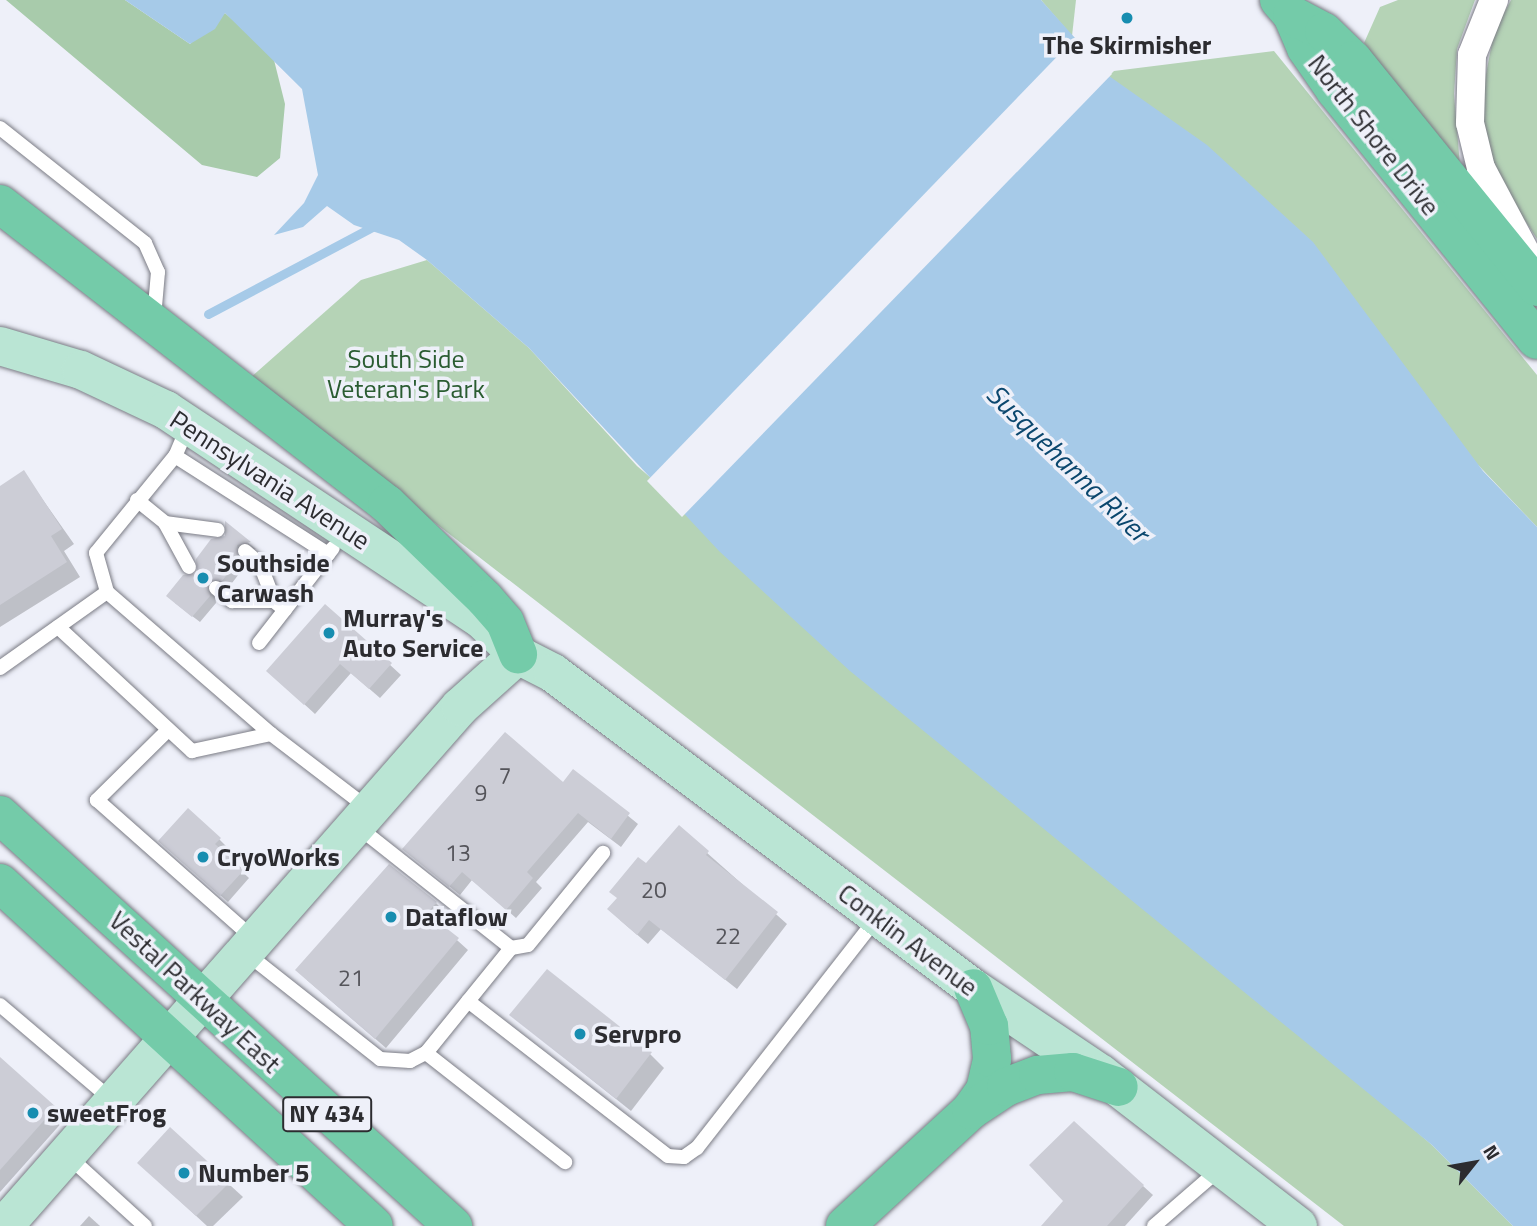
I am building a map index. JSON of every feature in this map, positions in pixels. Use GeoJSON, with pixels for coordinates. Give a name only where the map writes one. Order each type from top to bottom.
{"type":"FeatureCollection","features":[{"type":"Feature","properties":{"kind":"main road","name":"North Shore Drive"},"geometry":{"type":"LineString","coordinates":[[1293,5],[1353,60],[1537,287]]}},
{"type":"Feature","properties":{"kind":"main road","name":"North Shore Drive"},"geometry":{"type":"LineString","coordinates":[[1293,5],[1306,48],[1335,90],[1537,340]]}},
{"type":"Feature","properties":{"kind":"main road"},"geometry":{"type":"LineString","coordinates":[[0,204],[425,538],[505,622],[518,655]]}},
{"type":"Feature","properties":{"kind":"main road","name":"Vestal Parkway East"},"geometry":{"type":"LineString","coordinates":[[0,815],[168,964],[202,1002],[453,1226]]}},
{"type":"Feature","properties":{"kind":"main road","name":"Vestal Parkway East"},"geometry":{"type":"LineString","coordinates":[[0,883],[169,1041],[374,1226]]}},
{"type":"Feature","properties":{"kind":"main road"},"geometry":{"type":"LineString","coordinates":[[971,1110],[985,1090],[992,1059],[989,1026],[973,988]]}},
{"type":"Feature","properties":{"kind":"main road"},"geometry":{"type":"LineString","coordinates":[[845,1226],[971,1110],[1006,1087],[1049,1073],[1084,1073],[1119,1087]]}},
{"type":"Feature","properties":{"kind":"street"},"geometry":{"type":"LineString","coordinates":[[1493,0],[1471,63],[1470,123],[1489,185],[1537,271]]}},
{"type":"Feature","properties":{"kind":"street","name":"Pennsylvania Avenue"},"geometry":{"type":"LineString","coordinates":[[0,346],[81,370],[182,441],[337,543],[482,620],[518,655]]}},
{"type":"Feature","properties":{"kind":"street"},"geometry":{"type":"LineString","coordinates":[[4,1220],[115,1102],[460,707],[518,655]]}},
{"type":"Feature","properties":{"kind":"street","name":"Conklin Avenue"},"geometry":{"type":"LineString","coordinates":[[518,655],[553,673],[973,988],[1119,1087],[1297,1226]]}},
{"type":"Feature","properties":{"kind":"lane"},"geometry":{"type":"LineString","coordinates":[[0,128],[145,243],[158,272],[154,323]]}},
{"type":"Feature","properties":{"kind":"lane"},"geometry":{"type":"LineString","coordinates":[[182,441],[96,553],[107,592],[271,734],[510,948]]}},
{"type":"Feature","properties":{"kind":"lane"},"geometry":{"type":"LineString","coordinates":[[137,500],[165,523],[189,567]]}},
{"type":"Feature","properties":{"kind":"lane"},"geometry":{"type":"LineString","coordinates":[[165,523],[218,530]]}},
{"type":"Feature","properties":{"kind":"lane"},"geometry":{"type":"LineString","coordinates":[[259,643],[279,605],[337,543]]}},
{"type":"Feature","properties":{"kind":"lane"},"geometry":{"type":"LineString","coordinates":[[244,551],[260,564],[279,605]]}},
{"type":"Feature","properties":{"kind":"lane"},"geometry":{"type":"LineString","coordinates":[[216,588],[232,601],[279,605]]}},
{"type":"Feature","properties":{"kind":"lane"},"geometry":{"type":"LineString","coordinates":[[0,668],[107,592]]}},
{"type":"Feature","properties":{"kind":"lane"},"geometry":{"type":"LineString","coordinates":[[58,627],[192,751],[271,734]]}},
{"type":"Feature","properties":{"kind":"lane"},"geometry":{"type":"LineString","coordinates":[[168,730],[97,800],[250,946],[380,1059],[410,1061],[426,1053],[510,948],[528,945],[603,853]]}},
{"type":"Feature","properties":{"kind":"lane"},"geometry":{"type":"LineString","coordinates":[[468,1001],[668,1156],[684,1157],[697,1148],[878,917]]}},
{"type":"Feature","properties":{"kind":"lane"},"geometry":{"type":"LineString","coordinates":[[0,1005],[115,1102]]}},
{"type":"Feature","properties":{"kind":"lane"},"geometry":{"type":"LineString","coordinates":[[426,1053],[565,1162]]}},
{"type":"Feature","properties":{"kind":"lane"},"geometry":{"type":"LineString","coordinates":[[67,1155],[145,1226]]}},
{"type":"Feature","properties":{"kind":"lane"},"geometry":{"type":"LineString","coordinates":[[1154,1226],[1222,1167]]}},
{"type":"Feature","properties":{"kind":"green space"},"geometry":{"type":"Polygon","coordinates":[[[6,0],[125,0],[190,44],[225,13],[273,56],[285,104],[280,158],[257,177],[202,165],[6,0]]]}},
{"type":"Feature","properties":{"kind":"green space"},"geometry":{"type":"Polygon","coordinates":[[[1041,0],[1076,0],[1072,36],[1041,0]]]}},
{"type":"Feature","properties":{"kind":"green space"},"geometry":{"type":"Polygon","coordinates":[[[1398,0],[1475,0],[1457,49],[1454,94],[1460,166],[1364,43],[1380,7],[1398,0]]]}},
{"type":"Feature","properties":{"kind":"green space"},"geometry":{"type":"Polygon","coordinates":[[[1511,0],[1537,0],[1537,239],[1492,170],[1480,106],[1494,32],[1511,0]]]}},
{"type":"Feature","properties":{"kind":"green space"},"geometry":{"type":"Polygon","coordinates":[[[1274,51],[1537,375],[1537,527],[1109,76],[1114,71],[1274,51]]]}},
{"type":"Feature","properties":{"kind":"green space","name":"South Side Veteran's Park"},"geometry":{"type":"Polygon","coordinates":[[[427,260],[529,348],[637,466],[1432,1145],[1513,1226],[1344,1226],[249,379],[361,280],[427,260]]]}},
{"type":"Feature","properties":{"kind":"water","name":"Susquehanna River"},"geometry":{"type":"Polygon","coordinates":[[[125,0],[1041,0],[1109,76],[1207,145],[1313,242],[1483,471],[1537,527],[1537,1226],[1513,1226],[1432,1145],[850,671],[719,551],[529,348],[427,260],[399,240],[354,225],[327,206],[303,227],[274,235],[304,203],[318,175],[302,89],[225,13],[215,29],[190,44],[125,0]]]}},
{"type":"Feature","properties":{"kind":"pier"},"geometry":{"type":"Polygon","coordinates":[[[1076,37],[1112,74],[682,517],[647,481],[1076,37]]]}},
{"type":"Feature","properties":{"kind":"building"},"geometry":{"type":"Polygon","coordinates":[[[24,470],[62,529],[51,536],[67,562],[0,605],[0,486],[24,470]]]}},
{"type":"Feature","properties":{"kind":"building","name":"Southside Carwash"},"geometry":{"type":"Polygon","coordinates":[[[225,521],[251,542],[237,545],[239,559],[222,581],[208,583],[210,596],[192,617],[166,596],[183,575],[197,573],[196,559],[211,539],[225,536],[225,521]]]}},
{"type":"Feature","properties":{"kind":"building","name":"Murray's Auto Service"},"geometry":{"type":"Polygon","coordinates":[[[325,604],[392,663],[369,689],[340,664],[304,705],[266,671],[325,604]]]}},
{"type":"Feature","properties":{"kind":"building"},"geometry":{"type":"Polygon","coordinates":[[[505,732],[563,782],[573,769],[630,813],[611,839],[578,813],[527,872],[533,878],[506,910],[462,872],[449,887],[402,849],[505,732]]]}},
{"type":"Feature","properties":{"kind":"building","name":"CryoWorks"},"geometry":{"type":"Polygon","coordinates":[[[188,808],[221,838],[215,844],[244,870],[220,896],[158,841],[188,808]]]}},
{"type":"Feature","properties":{"kind":"building"},"geometry":{"type":"Polygon","coordinates":[[[679,825],[709,851],[706,855],[778,912],[725,980],[649,920],[637,935],[607,909],[617,898],[609,892],[638,857],[646,863],[679,825]]]}},
{"type":"Feature","properties":{"kind":"building"},"geometry":{"type":"Polygon","coordinates":[[[389,864],[437,902],[427,913],[459,938],[375,1039],[295,970],[389,864]]]}},
{"type":"Feature","properties":{"kind":"building","name":"Servpro"},"geometry":{"type":"Polygon","coordinates":[[[547,969],[652,1052],[616,1099],[509,1015],[547,969]]]}},
{"type":"Feature","properties":{"kind":"building"},"geometry":{"type":"Polygon","coordinates":[[[0,1057],[56,1107],[0,1170],[0,1057]]]}},
{"type":"Feature","properties":{"kind":"building"},"geometry":{"type":"Polygon","coordinates":[[[1074,1121],[1144,1185],[1107,1226],[1041,1226],[1063,1201],[1029,1165],[1074,1121]]]}},
{"type":"Feature","properties":{"kind":"building","name":"Number 5"},"geometry":{"type":"Polygon","coordinates":[[[170,1127],[230,1182],[196,1216],[137,1163],[170,1127]]]}},
{"type":"Feature","properties":{"kind":"waterway"},"geometry":{"type":"LineString","coordinates":[[208,314],[376,225]]}},
{"type":"Feature","properties":{"kind":"place","name":"The Skirmisher"},"geometry":{"type":"Point","coordinates":[1127,18]}},
{"type":"Feature","properties":{"kind":"place","name":"Southside Carwash"},"geometry":{"type":"Point","coordinates":[203,578]}},
{"type":"Feature","properties":{"kind":"place","name":"Murray's Auto Service"},"geometry":{"type":"Point","coordinates":[329,633]}},
{"type":"Feature","properties":{"kind":"place","name":"CryoWorks"},"geometry":{"type":"Point","coordinates":[203,857]}},
{"type":"Feature","properties":{"kind":"place","name":"Dataflow"},"geometry":{"type":"Point","coordinates":[391,917]}},
{"type":"Feature","properties":{"kind":"place","name":"Servpro"},"geometry":{"type":"Point","coordinates":[580,1034]}},
{"type":"Feature","properties":{"kind":"place","name":"sweetFrog"},"geometry":{"type":"Point","coordinates":[33,1113]}},
{"type":"Feature","properties":{"kind":"place","name":"Number 5"},"geometry":{"type":"Point","coordinates":[184,1173]}}]}
